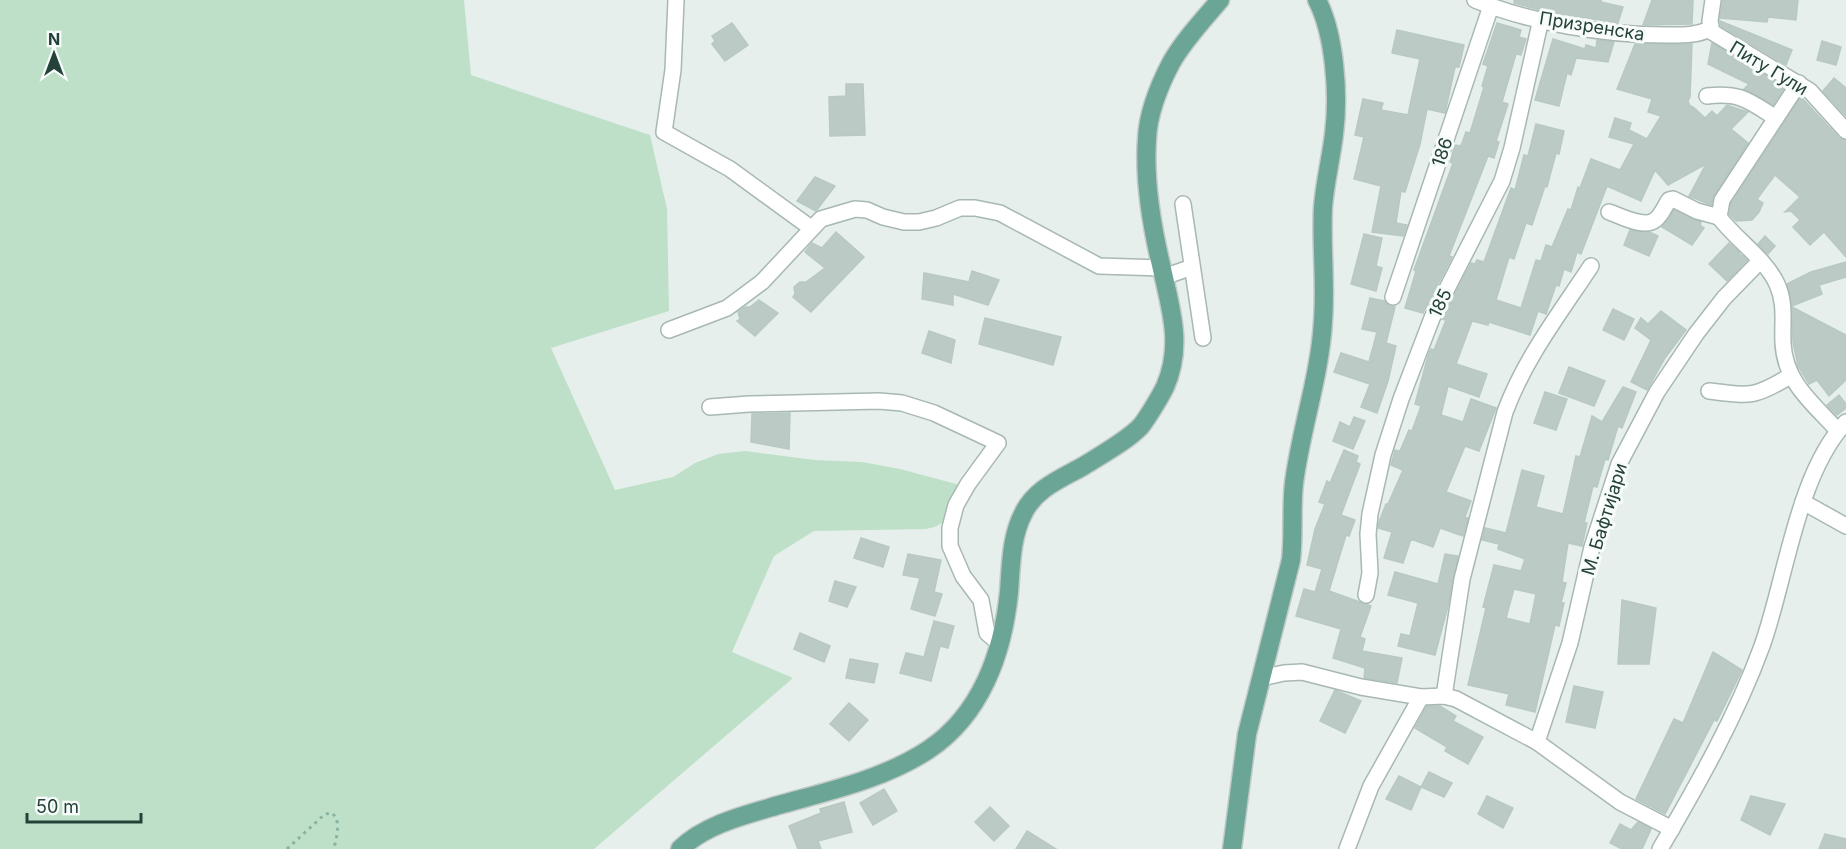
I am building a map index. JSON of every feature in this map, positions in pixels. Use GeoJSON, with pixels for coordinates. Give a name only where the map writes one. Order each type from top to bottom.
{"type":"FeatureCollection","features":[{"type":"Feature","properties":{"kind":"main road"},"geometry":{"type":"LineString","coordinates":[[680,849],[702,832],[734,818],[863,780],[907,762],[929,749],[952,730],[970,709],[990,673],[1000,644],[1015,536],[1027,507],[1046,488],[1141,426],[1165,386],[1176,342],[1150,203],[1147,138],[1152,111],[1172,61],[1186,39],[1220,0]]}},
{"type":"Feature","properties":{"kind":"main road"},"geometry":{"type":"LineString","coordinates":[[1232,849],[1245,742],[1291,560],[1294,535],[1294,483],[1321,351],[1323,329],[1322,233],[1324,201],[1335,133],[1336,89],[1327,28],[1317,0]]}},
{"type":"Feature","properties":{"kind":"street"},"geometry":{"type":"LineString","coordinates":[[676,0],[673,70],[664,132],[730,169],[811,228]]}},
{"type":"Feature","properties":{"kind":"street","name":"Призренска"},"geometry":{"type":"LineString","coordinates":[[1475,0],[1576,27],[1634,35],[1690,35],[1710,29]]}},
{"type":"Feature","properties":{"kind":"street","name":"Питу Гули"},"geometry":{"type":"LineString","coordinates":[[1713,0],[1710,29],[1722,39],[1799,83],[1819,99],[1846,131]]}},
{"type":"Feature","properties":{"kind":"street","name":"186"},"geometry":{"type":"LineString","coordinates":[[1393,297],[1491,6]]}},
{"type":"Feature","properties":{"kind":"street","name":"185"},"geometry":{"type":"LineString","coordinates":[[1366,595],[1370,573],[1368,534],[1370,514],[1383,455],[1401,399],[1432,318],[1502,181],[1512,148],[1541,19]]}},
{"type":"Feature","properties":{"kind":"street"},"geometry":{"type":"LineString","coordinates":[[1719,217],[1722,200],[1799,83]]}},
{"type":"Feature","properties":{"kind":"street"},"geometry":{"type":"LineString","coordinates":[[1707,96],[1726,94],[1741,97],[1776,118]]}},
{"type":"Feature","properties":{"kind":"street"},"geometry":{"type":"LineString","coordinates":[[1609,212],[1641,223],[1649,223],[1657,219],[1669,200],[1673,199],[1697,211],[1719,217],[1776,281],[1784,305],[1783,343],[1785,363],[1790,376],[1797,387],[1844,425],[1817,465],[1803,502],[1763,643],[1744,693],[1660,849]]}},
{"type":"Feature","properties":{"kind":"street"},"geometry":{"type":"LineString","coordinates":[[1183,204],[1203,338]]}},
{"type":"Feature","properties":{"kind":"street"},"geometry":{"type":"LineString","coordinates":[[669,330],[727,308],[762,282],[821,219],[855,209],[867,210],[904,222],[919,222],[960,208],[975,208],[1000,213],[1099,266],[1163,273],[1192,267]]}},
{"type":"Feature","properties":{"kind":"street","name":"М. Бафтијари"},"geometry":{"type":"LineString","coordinates":[[1536,742],[1570,643],[1592,547],[1619,464],[1657,392],[1696,334],[1724,298],[1760,261]]}},
{"type":"Feature","properties":{"kind":"street"},"geometry":{"type":"LineString","coordinates":[[1444,696],[1462,579],[1514,388],[1527,363],[1591,266]]}},
{"type":"Feature","properties":{"kind":"street"},"geometry":{"type":"LineString","coordinates":[[1709,391],[1747,396],[1765,391],[1790,376]]}},
{"type":"Feature","properties":{"kind":"street"},"geometry":{"type":"LineString","coordinates":[[710,407],[868,401],[902,403],[934,413],[998,443],[968,484],[956,505],[950,528],[950,546],[963,576],[981,600],[987,633],[1000,644]]}},
{"type":"Feature","properties":{"kind":"street"},"geometry":{"type":"LineString","coordinates":[[1803,502],[1846,526]]}},
{"type":"Feature","properties":{"kind":"street"},"geometry":{"type":"LineString","coordinates":[[1261,678],[1302,672],[1361,687],[1421,697],[1444,696],[1466,704],[1536,742],[1620,802],[1672,829]]}},
{"type":"Feature","properties":{"kind":"street"},"geometry":{"type":"LineString","coordinates":[[1347,849],[1371,786],[1421,697]]}},
{"type":"Feature","properties":{"kind":"path"},"geometry":{"type":"LineString","coordinates":[[287,849],[325,814],[332,813],[336,816],[338,823],[334,849]]}},
{"type":"Feature","properties":{"kind":"green space"},"geometry":{"type":"Polygon","coordinates":[[[0,0],[464,0],[471,75],[650,135],[667,209],[669,311],[551,348],[615,490],[673,477],[695,463],[718,454],[745,451],[815,460],[862,462],[900,469],[960,485],[950,514],[941,524],[926,529],[814,531],[774,556],[732,652],[793,678],[594,849],[0,849],[0,0]]]}},
{"type":"Feature","properties":{"kind":"building"},"geometry":{"type":"Polygon","coordinates":[[[1514,0],[1601,0],[1601,2],[1623,7],[1618,23],[1548,12],[1514,3],[1514,0]]]}},
{"type":"Feature","properties":{"kind":"building"},"geometry":{"type":"Polygon","coordinates":[[[1652,0],[1693,0],[1692,24],[1643,25],[1652,0]]]}},
{"type":"Feature","properties":{"kind":"building"},"geometry":{"type":"Polygon","coordinates":[[[1723,0],[1798,0],[1796,20],[1768,17],[1767,22],[1720,18],[1723,0]]]}},
{"type":"Feature","properties":{"kind":"building"},"geometry":{"type":"Polygon","coordinates":[[[1720,21],[1792,50],[1786,65],[1721,26],[1720,21]]]}},
{"type":"Feature","properties":{"kind":"building"},"geometry":{"type":"Polygon","coordinates":[[[732,23],[748,45],[725,61],[712,44],[715,41],[712,36],[732,23]]]}},
{"type":"Feature","properties":{"kind":"building"},"geometry":{"type":"Polygon","coordinates":[[[1497,23],[1521,30],[1519,37],[1526,39],[1521,55],[1516,54],[1502,102],[1508,104],[1496,141],[1499,142],[1494,158],[1488,156],[1449,256],[1452,257],[1423,313],[1405,308],[1416,271],[1414,270],[1453,163],[1450,162],[1455,145],[1461,146],[1466,132],[1470,133],[1488,66],[1483,64],[1497,23]]]}},
{"type":"Feature","properties":{"kind":"building"},"geometry":{"type":"Polygon","coordinates":[[[1397,30],[1464,45],[1459,67],[1455,67],[1445,113],[1427,109],[1420,144],[1405,192],[1401,191],[1396,223],[1407,225],[1403,236],[1372,232],[1381,186],[1354,179],[1364,137],[1355,135],[1363,99],[1383,103],[1381,110],[1408,115],[1420,59],[1392,53],[1397,30]]]}},
{"type":"Feature","properties":{"kind":"building"},"geometry":{"type":"Polygon","coordinates":[[[1553,39],[1585,49],[1586,45],[1596,48],[1597,40],[1614,42],[1608,62],[1576,58],[1571,75],[1567,73],[1559,106],[1535,100],[1553,39]]]}},
{"type":"Feature","properties":{"kind":"building"},"geometry":{"type":"Polygon","coordinates":[[[1822,41],[1841,47],[1836,65],[1817,60],[1822,41]]]}},
{"type":"Feature","properties":{"kind":"building"},"geometry":{"type":"Polygon","coordinates":[[[1712,43],[1785,87],[1773,105],[1744,89],[1749,84],[1708,64],[1712,43]]]}},
{"type":"Feature","properties":{"kind":"building"},"geometry":{"type":"Polygon","coordinates":[[[1635,44],[1692,44],[1688,101],[1690,106],[1705,118],[1712,111],[1717,116],[1727,105],[1748,112],[1731,129],[1748,143],[1714,195],[1711,205],[1689,196],[1706,164],[1668,185],[1655,170],[1641,201],[1607,186],[1581,254],[1577,252],[1571,272],[1564,269],[1546,314],[1538,311],[1530,335],[1489,322],[1488,325],[1472,321],[1456,364],[1487,374],[1479,397],[1448,386],[1441,415],[1463,422],[1471,399],[1496,408],[1479,451],[1465,446],[1446,492],[1471,501],[1465,517],[1468,518],[1463,536],[1440,528],[1433,547],[1411,539],[1403,563],[1384,558],[1392,532],[1378,528],[1379,522],[1403,470],[1391,465],[1395,450],[1400,451],[1409,430],[1412,431],[1421,406],[1415,404],[1428,356],[1431,349],[1434,350],[1446,320],[1442,319],[1471,263],[1475,264],[1477,260],[1484,262],[1511,188],[1515,190],[1524,155],[1528,156],[1536,124],[1564,131],[1559,154],[1556,153],[1547,187],[1545,186],[1532,225],[1526,223],[1514,259],[1509,257],[1496,300],[1521,308],[1536,260],[1541,261],[1546,245],[1552,247],[1568,209],[1571,210],[1578,187],[1580,188],[1591,159],[1620,170],[1634,144],[1609,137],[1615,118],[1631,123],[1629,130],[1647,139],[1661,116],[1648,112],[1652,99],[1617,89],[1635,44]]]}},
{"type":"Feature","properties":{"kind":"building"},"geometry":{"type":"Polygon","coordinates":[[[1834,78],[1846,88],[1846,116],[1823,91],[1834,78]]]}},
{"type":"Feature","properties":{"kind":"building"},"geometry":{"type":"Polygon","coordinates":[[[846,84],[863,84],[865,135],[830,136],[829,97],[846,96],[846,84]]]}},
{"type":"Feature","properties":{"kind":"building"},"geometry":{"type":"Polygon","coordinates":[[[1801,97],[1839,138],[1846,141],[1846,257],[1824,232],[1810,245],[1793,227],[1800,220],[1791,211],[1785,212],[1800,197],[1775,175],[1757,199],[1763,203],[1752,220],[1736,221],[1729,214],[1731,204],[1801,97]]]}},
{"type":"Feature","properties":{"kind":"building"},"geometry":{"type":"Polygon","coordinates":[[[815,177],[835,186],[816,211],[797,201],[815,177]]]}},
{"type":"Feature","properties":{"kind":"building"},"geometry":{"type":"Polygon","coordinates":[[[1674,210],[1701,222],[1700,225],[1704,228],[1692,245],[1662,227],[1674,210]]]}},
{"type":"Feature","properties":{"kind":"building"},"geometry":{"type":"Polygon","coordinates":[[[1630,230],[1649,232],[1658,236],[1649,256],[1624,245],[1630,230]]]}},
{"type":"Feature","properties":{"kind":"building"},"geometry":{"type":"Polygon","coordinates":[[[836,232],[864,257],[811,312],[793,297],[794,287],[800,282],[806,282],[825,268],[805,252],[812,243],[822,248],[836,232]]]}},
{"type":"Feature","properties":{"kind":"building"},"geometry":{"type":"Polygon","coordinates":[[[1364,234],[1382,238],[1376,266],[1382,268],[1376,291],[1351,284],[1364,234]]]}},
{"type":"Feature","properties":{"kind":"building"},"geometry":{"type":"Polygon","coordinates":[[[1765,236],[1775,246],[1768,254],[1758,244],[1765,236]]]}},
{"type":"Feature","properties":{"kind":"building"},"geometry":{"type":"Polygon","coordinates":[[[1729,243],[1740,253],[1737,258],[1741,255],[1747,260],[1727,281],[1709,264],[1729,243]]]}},
{"type":"Feature","properties":{"kind":"building"},"geometry":{"type":"Polygon","coordinates":[[[1846,262],[1846,277],[1819,285],[1822,294],[1792,306],[1787,284],[1811,272],[1846,262]]]}},
{"type":"Feature","properties":{"kind":"building"},"geometry":{"type":"Polygon","coordinates":[[[972,271],[999,280],[988,305],[953,294],[953,305],[922,299],[924,273],[969,282],[972,271]]]}},
{"type":"Feature","properties":{"kind":"building"},"geometry":{"type":"Polygon","coordinates":[[[1370,298],[1384,301],[1389,306],[1395,307],[1386,343],[1396,346],[1388,381],[1377,413],[1361,407],[1370,384],[1334,372],[1341,353],[1369,362],[1377,332],[1362,329],[1370,298]]]}},
{"type":"Feature","properties":{"kind":"building"},"geometry":{"type":"Polygon","coordinates":[[[759,300],[778,313],[755,336],[737,321],[740,319],[738,312],[759,300]]]}},
{"type":"Feature","properties":{"kind":"building"},"geometry":{"type":"Polygon","coordinates":[[[1792,307],[1846,335],[1846,380],[1829,396],[1817,380],[1809,384],[1798,366],[1793,342],[1792,307]]]}},
{"type":"Feature","properties":{"kind":"building"},"geometry":{"type":"Polygon","coordinates":[[[1613,309],[1634,319],[1624,340],[1603,330],[1613,309]]]}},
{"type":"Feature","properties":{"kind":"building"},"geometry":{"type":"Polygon","coordinates":[[[1661,311],[1686,330],[1665,358],[1647,390],[1631,382],[1651,340],[1635,328],[1641,318],[1648,324],[1661,311]]]}},
{"type":"Feature","properties":{"kind":"building"},"geometry":{"type":"Polygon","coordinates":[[[985,318],[1061,337],[1053,365],[979,344],[985,318]]]}},
{"type":"Feature","properties":{"kind":"building"},"geometry":{"type":"Polygon","coordinates":[[[929,331],[955,340],[951,363],[922,353],[929,331]]]}},
{"type":"Feature","properties":{"kind":"building"},"geometry":{"type":"Polygon","coordinates":[[[1569,367],[1605,381],[1594,406],[1559,393],[1569,367]]]}},
{"type":"Feature","properties":{"kind":"building"},"geometry":{"type":"Polygon","coordinates":[[[1623,387],[1636,392],[1622,428],[1618,426],[1597,487],[1593,486],[1584,523],[1587,523],[1582,546],[1568,543],[1562,582],[1566,583],[1561,603],[1564,603],[1559,626],[1555,625],[1535,712],[1506,705],[1509,694],[1468,685],[1486,608],[1483,607],[1494,565],[1521,571],[1525,559],[1498,549],[1499,544],[1482,540],[1485,528],[1506,533],[1522,470],[1544,476],[1536,507],[1563,514],[1576,456],[1580,457],[1592,416],[1602,422],[1623,387]],[[1514,589],[1506,618],[1530,624],[1536,594],[1514,589]]]}},
{"type":"Feature","properties":{"kind":"building"},"geometry":{"type":"Polygon","coordinates":[[[1545,392],[1567,399],[1556,430],[1534,423],[1545,392]]]}},
{"type":"Feature","properties":{"kind":"building"},"geometry":{"type":"Polygon","coordinates":[[[1839,395],[1846,404],[1846,408],[1837,415],[1827,405],[1839,395]]]}},
{"type":"Feature","properties":{"kind":"building"},"geometry":{"type":"Polygon","coordinates":[[[790,413],[789,449],[751,442],[752,414],[790,413]]]}},
{"type":"Feature","properties":{"kind":"building"},"geometry":{"type":"Polygon","coordinates":[[[1354,417],[1365,421],[1353,449],[1333,441],[1340,422],[1350,427],[1354,417]]]}},
{"type":"Feature","properties":{"kind":"building"},"geometry":{"type":"Polygon","coordinates":[[[1344,450],[1358,456],[1356,462],[1360,464],[1341,515],[1355,520],[1349,536],[1346,535],[1329,591],[1371,606],[1360,637],[1365,639],[1362,651],[1402,658],[1397,683],[1364,678],[1365,668],[1333,658],[1341,629],[1296,616],[1304,589],[1315,592],[1322,569],[1307,565],[1315,529],[1325,504],[1319,502],[1327,481],[1330,483],[1344,450]]]}},
{"type":"Feature","properties":{"kind":"building"},"geometry":{"type":"Polygon","coordinates":[[[861,538],[889,547],[883,567],[854,558],[861,538]]]}},
{"type":"Feature","properties":{"kind":"building"},"geometry":{"type":"Polygon","coordinates":[[[908,554],[941,560],[934,592],[942,594],[935,616],[911,609],[920,578],[903,575],[908,554]]]}},
{"type":"Feature","properties":{"kind":"building"},"geometry":{"type":"Polygon","coordinates":[[[1445,554],[1458,556],[1435,655],[1398,646],[1401,634],[1410,636],[1418,603],[1388,595],[1395,572],[1438,584],[1445,554]]]}},
{"type":"Feature","properties":{"kind":"building"},"geometry":{"type":"Polygon","coordinates":[[[835,581],[856,587],[847,607],[829,601],[835,581]]]}},
{"type":"Feature","properties":{"kind":"building"},"geometry":{"type":"Polygon","coordinates":[[[1622,600],[1656,608],[1649,664],[1618,664],[1622,600]]]}},
{"type":"Feature","properties":{"kind":"building"},"geometry":{"type":"Polygon","coordinates":[[[934,621],[954,626],[948,648],[940,646],[931,681],[900,673],[906,653],[924,657],[934,621]]]}},
{"type":"Feature","properties":{"kind":"building"},"geometry":{"type":"Polygon","coordinates":[[[800,633],[830,646],[824,662],[794,649],[800,633]]]}},
{"type":"Feature","properties":{"kind":"building"},"geometry":{"type":"Polygon","coordinates":[[[1713,652],[1742,670],[1717,721],[1714,720],[1665,814],[1636,799],[1674,719],[1683,723],[1713,652]]]}},
{"type":"Feature","properties":{"kind":"building"},"geometry":{"type":"Polygon","coordinates":[[[850,659],[878,664],[874,683],[846,678],[850,659]]]}},
{"type":"Feature","properties":{"kind":"building"},"geometry":{"type":"Polygon","coordinates":[[[1574,686],[1603,692],[1595,728],[1566,722],[1574,686]]]}},
{"type":"Feature","properties":{"kind":"building"},"geometry":{"type":"Polygon","coordinates":[[[1335,690],[1361,701],[1345,733],[1320,721],[1335,690]]]}},
{"type":"Feature","properties":{"kind":"building"},"geometry":{"type":"Polygon","coordinates":[[[849,703],[868,720],[849,741],[830,724],[849,703]]]}},
{"type":"Feature","properties":{"kind":"building"},"geometry":{"type":"Polygon","coordinates":[[[1427,706],[1440,706],[1456,716],[1453,721],[1483,737],[1468,764],[1445,751],[1447,747],[1415,728],[1427,706]]]}},
{"type":"Feature","properties":{"kind":"building"},"geometry":{"type":"Polygon","coordinates":[[[1429,772],[1452,783],[1444,797],[1421,787],[1429,772]]]}},
{"type":"Feature","properties":{"kind":"building"},"geometry":{"type":"Polygon","coordinates":[[[1399,776],[1421,787],[1411,810],[1386,799],[1399,776]]]}},
{"type":"Feature","properties":{"kind":"building"},"geometry":{"type":"Polygon","coordinates":[[[884,789],[897,811],[873,825],[860,803],[884,789]]]}},
{"type":"Feature","properties":{"kind":"building"},"geometry":{"type":"Polygon","coordinates":[[[1487,796],[1513,808],[1503,828],[1478,814],[1487,796]]]}},
{"type":"Feature","properties":{"kind":"building"},"geometry":{"type":"Polygon","coordinates":[[[1751,796],[1785,804],[1770,835],[1741,820],[1751,796]]]}},
{"type":"Feature","properties":{"kind":"building"},"geometry":{"type":"Polygon","coordinates":[[[844,802],[852,832],[818,841],[821,849],[798,849],[789,826],[821,813],[820,809],[844,802]]]}},
{"type":"Feature","properties":{"kind":"building"},"geometry":{"type":"Polygon","coordinates":[[[990,807],[1009,826],[994,841],[975,822],[990,807]]]}},
{"type":"Feature","properties":{"kind":"building"},"geometry":{"type":"Polygon","coordinates":[[[1638,822],[1651,829],[1642,849],[1622,849],[1610,843],[1620,824],[1631,830],[1638,822]]]}},
{"type":"Feature","properties":{"kind":"building"},"geometry":{"type":"Polygon","coordinates":[[[1027,831],[1056,849],[1016,849],[1027,831]]]}},
{"type":"Feature","properties":{"kind":"building"},"geometry":{"type":"Polygon","coordinates":[[[1825,834],[1846,839],[1846,849],[1819,849],[1825,834]]]}}]}
